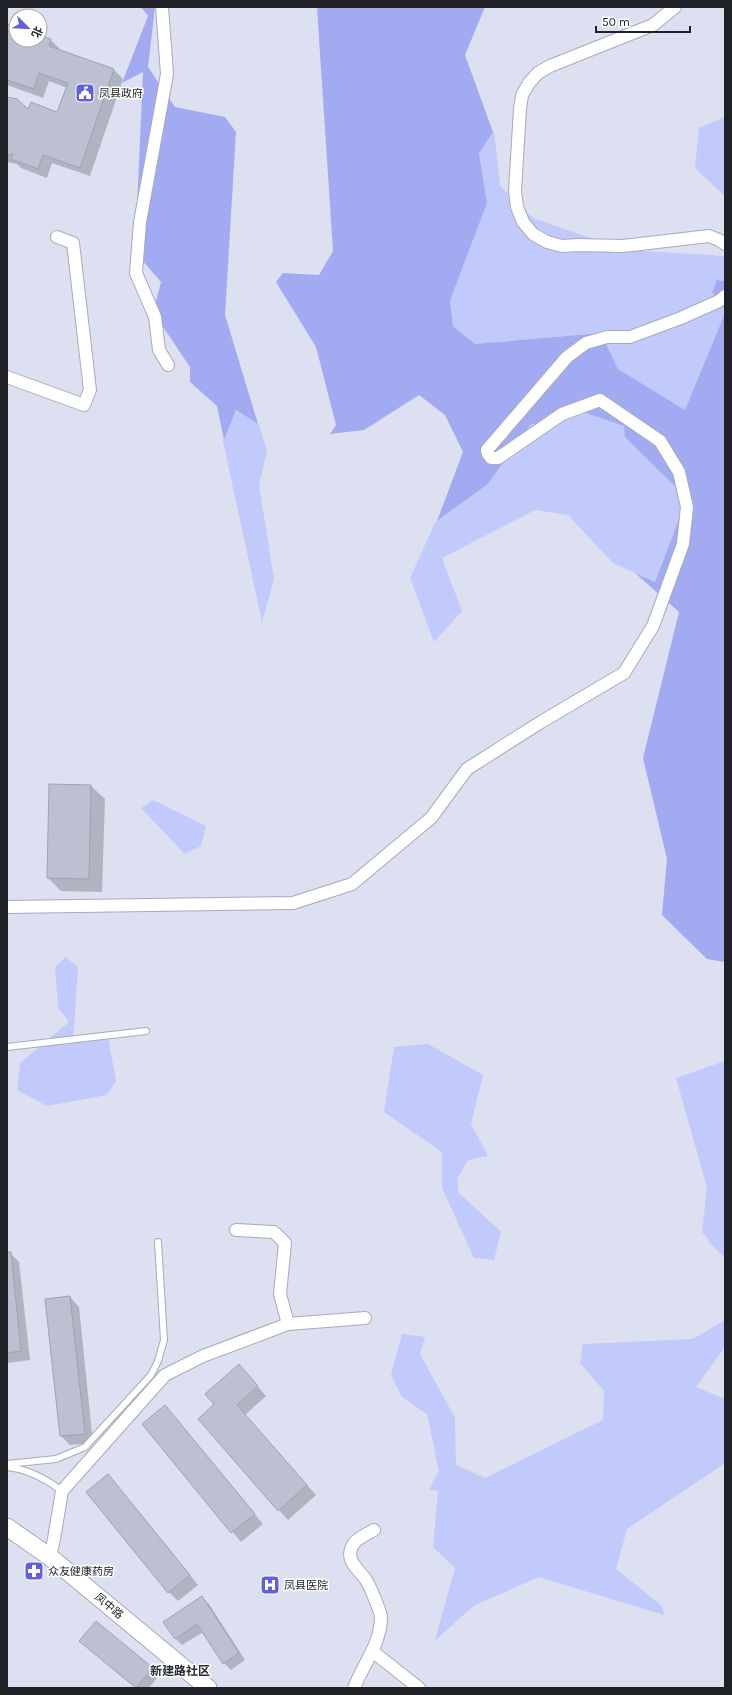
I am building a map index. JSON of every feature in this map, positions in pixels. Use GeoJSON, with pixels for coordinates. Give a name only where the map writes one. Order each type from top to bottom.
{"type":"FeatureCollection","features":[{"type":"Feature","properties":{"kind":"street"},"geometry":{"type":"LineString","coordinates":[[162,7],[167,74],[140,222],[136,273],[155,317],[159,350],[168,365]]}},
{"type":"Feature","properties":{"kind":"street"},"geometry":{"type":"LineString","coordinates":[[675,7],[653,25],[550,66],[538,72],[528,83],[522,95],[520,109],[515,192],[517,207],[523,222],[533,234],[547,242],[562,246],[623,246],[709,236],[725,244]]}},
{"type":"Feature","properties":{"kind":"street"},"geometry":{"type":"LineString","coordinates":[[7,377],[84,405],[90,390],[73,243],[57,237]]}},
{"type":"Feature","properties":{"kind":"street"},"geometry":{"type":"LineString","coordinates":[[7,907],[293,903],[352,884],[430,818],[467,769],[541,722],[624,673],[653,626],[683,544],[687,507],[679,472],[660,441],[600,400],[562,414],[498,458],[491,458],[487,450],[567,357],[586,343],[608,336],[630,337],[681,318],[719,301],[725,296]]}},
{"type":"Feature","properties":{"kind":"street"},"geometry":{"type":"LineString","coordinates":[[236,1230],[274,1232],[285,1243],[280,1294],[288,1324]]}},
{"type":"Feature","properties":{"kind":"street"},"geometry":{"type":"LineString","coordinates":[[50,1557],[62,1491],[165,1376],[202,1356],[288,1324],[365,1318]]}},
{"type":"Feature","properties":{"kind":"street","name":"凤中路"},"geometry":{"type":"LineString","coordinates":[[7,1527],[50,1557],[208,1688]]}},
{"type":"Feature","properties":{"kind":"street"},"geometry":{"type":"LineString","coordinates":[[354,1688],[359,1674],[372,1652],[379,1635],[381,1615],[366,1580],[354,1567],[350,1553],[355,1542],[374,1530]]}},
{"type":"Feature","properties":{"kind":"street"},"geometry":{"type":"LineString","coordinates":[[372,1652],[419,1688]]}},
{"type":"Feature","properties":{"kind":"lane"},"geometry":{"type":"LineString","coordinates":[[7,1048],[146,1031]]}},
{"type":"Feature","properties":{"kind":"lane"},"geometry":{"type":"LineString","coordinates":[[7,1466],[56,1459],[85,1447],[151,1375],[158,1361],[164,1340],[158,1242]]}},
{"type":"Feature","properties":{"kind":"lane"},"geometry":{"type":"LineString","coordinates":[[7,1466],[37,1475],[62,1491]]}},
{"type":"Feature","properties":{"kind":"shaded area"},"geometry":{"type":"Polygon","coordinates":[[[141,7],[155,7],[148,67],[175,107],[225,117],[236,132],[225,315],[258,424],[236,410],[224,440],[217,406],[190,382],[190,367],[153,312],[161,282],[135,252],[143,72],[122,83],[148,16],[141,7]]]}},
{"type":"Feature","properties":{"kind":"shaded area"},"geometry":{"type":"Polygon","coordinates":[[[315,7],[485,7],[465,55],[493,132],[479,153],[487,203],[450,301],[453,326],[475,344],[601,333],[618,369],[685,410],[725,313],[725,962],[707,959],[662,915],[667,859],[643,758],[679,612],[635,573],[655,582],[687,498],[625,437],[624,426],[574,409],[552,423],[531,424],[488,484],[437,521],[463,452],[445,415],[419,395],[364,430],[330,434],[336,425],[316,347],[276,282],[283,273],[319,275],[333,251],[317,8],[315,7]]]}},
{"type":"Feature","properties":{"kind":"shaded area"},"geometry":{"type":"Polygon","coordinates":[[[725,117],[725,196],[695,168],[699,128],[725,117]]]}},
{"type":"Feature","properties":{"kind":"shaded area"},"geometry":{"type":"Polygon","coordinates":[[[494,130],[500,186],[533,218],[625,250],[725,256],[725,281],[717,280],[712,292],[725,310],[725,313],[685,410],[618,369],[601,333],[475,344],[453,326],[450,301],[487,203],[479,152],[494,130]]]}},
{"type":"Feature","properties":{"kind":"shaded area"},"geometry":{"type":"Polygon","coordinates":[[[717,280],[725,281],[725,310],[712,292],[717,280]]]}},
{"type":"Feature","properties":{"kind":"shaded area"},"geometry":{"type":"Polygon","coordinates":[[[574,409],[624,426],[626,437],[687,498],[655,582],[613,563],[568,515],[535,510],[442,558],[462,611],[434,642],[410,578],[435,523],[488,484],[531,424],[552,423],[574,409]]]}},
{"type":"Feature","properties":{"kind":"shaded area"},"geometry":{"type":"Polygon","coordinates":[[[236,410],[259,425],[267,450],[259,485],[274,579],[262,622],[223,441],[236,410]]]}},
{"type":"Feature","properties":{"kind":"shaded area"},"geometry":{"type":"Polygon","coordinates":[[[153,800],[206,826],[201,846],[185,854],[141,808],[153,800]]]}},
{"type":"Feature","properties":{"kind":"shaded area"},"geometry":{"type":"Polygon","coordinates":[[[66,957],[78,967],[73,1043],[108,1037],[116,1081],[107,1095],[47,1106],[17,1090],[20,1063],[69,1022],[58,1007],[55,967],[66,957]]]}},
{"type":"Feature","properties":{"kind":"shaded area"},"geometry":{"type":"Polygon","coordinates":[[[428,1044],[483,1075],[471,1124],[488,1156],[468,1160],[457,1179],[459,1193],[501,1232],[494,1260],[474,1258],[442,1188],[442,1152],[384,1112],[394,1047],[428,1044]]]}},
{"type":"Feature","properties":{"kind":"shaded area"},"geometry":{"type":"Polygon","coordinates":[[[725,1061],[725,1258],[708,1241],[709,1240],[702,1232],[707,1187],[676,1078],[725,1061]]]}},
{"type":"Feature","properties":{"kind":"shaded area"},"geometry":{"type":"Polygon","coordinates":[[[725,1320],[725,1347],[696,1387],[725,1399],[725,1463],[627,1529],[616,1569],[662,1606],[664,1615],[539,1577],[475,1605],[435,1640],[455,1568],[433,1547],[438,1491],[429,1490],[439,1471],[427,1414],[402,1397],[391,1375],[402,1334],[425,1337],[420,1354],[455,1418],[456,1465],[485,1478],[603,1420],[604,1391],[580,1363],[583,1344],[693,1339],[725,1320]]]}},
{"type":"Feature","properties":{"kind":"building","name":"凤县政府"},"geometry":{"type":"Polygon","coordinates":[[[7,24],[8,48],[48,48],[48,38],[51,39],[49,46],[114,69],[80,168],[43,155],[38,169],[11,159],[13,154],[7,155],[7,97],[17,99],[28,109],[31,102],[57,112],[68,83],[39,73],[34,89],[7,80],[7,24]]]}},
{"type":"Feature","properties":{"kind":"building"},"geometry":{"type":"Polygon","coordinates":[[[49,784],[91,785],[89,879],[47,878],[49,784]]]}},
{"type":"Feature","properties":{"kind":"building"},"geometry":{"type":"Polygon","coordinates":[[[7,1252],[11,1252],[21,1351],[7,1353],[7,1252]]]}},
{"type":"Feature","properties":{"kind":"building"},"geometry":{"type":"Polygon","coordinates":[[[70,1296],[85,1434],[60,1436],[45,1299],[70,1296]]]}},
{"type":"Feature","properties":{"kind":"building"},"geometry":{"type":"Polygon","coordinates":[[[239,1364],[258,1386],[237,1405],[307,1485],[278,1511],[198,1419],[214,1404],[205,1394],[239,1364]]]}},
{"type":"Feature","properties":{"kind":"building"},"geometry":{"type":"Polygon","coordinates":[[[165,1405],[255,1514],[231,1533],[142,1424],[165,1405]]]}},
{"type":"Feature","properties":{"kind":"building"},"geometry":{"type":"Polygon","coordinates":[[[108,1474],[190,1575],[168,1593],[86,1492],[108,1474]]]}},
{"type":"Feature","properties":{"kind":"building"},"geometry":{"type":"Polygon","coordinates":[[[202,1596],[239,1653],[223,1664],[197,1624],[175,1639],[163,1622],[202,1596]]]}},
{"type":"Feature","properties":{"kind":"building"},"geometry":{"type":"Polygon","coordinates":[[[96,1621],[153,1668],[136,1688],[79,1641],[96,1621]]]}},
{"type":"Feature","properties":{"kind":"place","name":"凤县政府"},"geometry":{"type":"Point","coordinates":[85,93]}},
{"type":"Feature","properties":{"kind":"place","name":"众友健康药房"},"geometry":{"type":"Point","coordinates":[34,1571]}},
{"type":"Feature","properties":{"kind":"place","name":"凤县医院"},"geometry":{"type":"Point","coordinates":[270,1585]}},
{"type":"Feature","properties":{"kind":"district","name":"新建路社区"},"geometry":{"type":"Point","coordinates":[180,1671]}}]}
